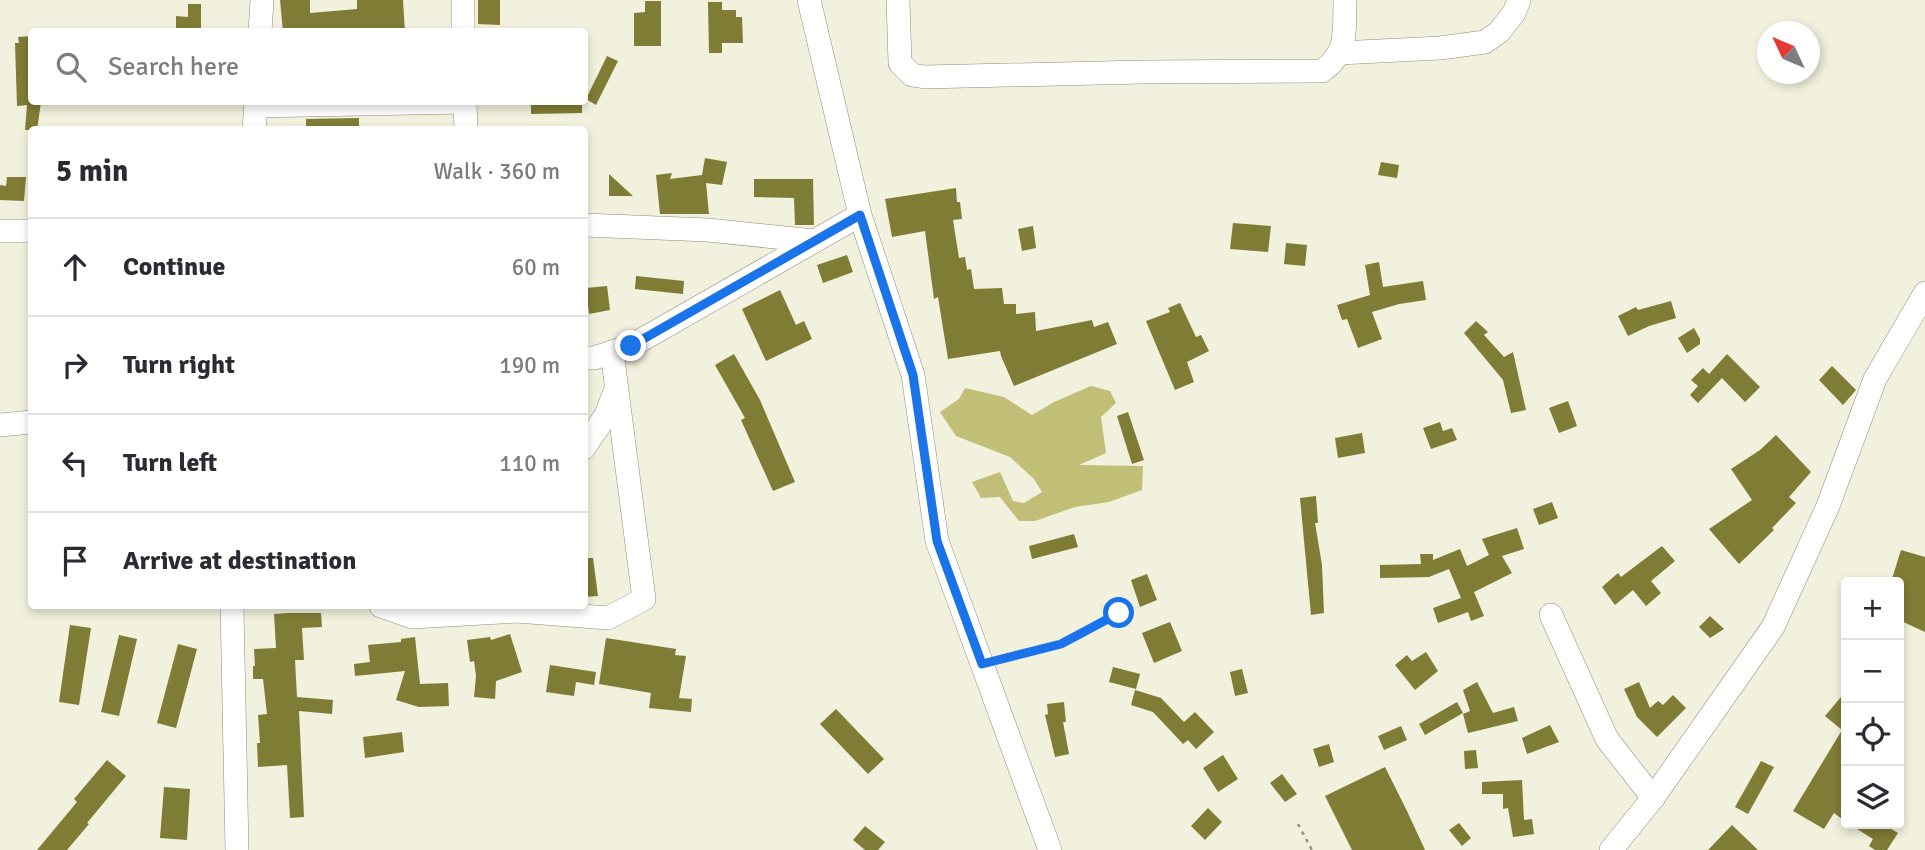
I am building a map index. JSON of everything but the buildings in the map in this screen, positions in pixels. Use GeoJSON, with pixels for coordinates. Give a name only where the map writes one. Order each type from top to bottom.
{"type":"FeatureCollection","features":[{"type":"Feature","properties":{"kind":"street"},"geometry":{"type":"LineString","coordinates":[[260,28],[262,0]]}},
{"type":"Feature","properties":{"kind":"street"},"geometry":{"type":"LineString","coordinates":[[463,0],[463,28]]}},
{"type":"Feature","properties":{"kind":"street"},"geometry":{"type":"LineString","coordinates":[[809,0],[860,215],[913,375],[937,541],[1050,850]]}},
{"type":"Feature","properties":{"kind":"street"},"geometry":{"type":"LineString","coordinates":[[898,0],[900,63],[912,75],[925,77],[1322,71],[1331,65],[1344,45],[1345,0]]}},
{"type":"Feature","properties":{"kind":"street"},"geometry":{"type":"LineString","coordinates":[[1339,53],[1440,48],[1485,42],[1499,32],[1514,13],[1519,0]]}},
{"type":"Feature","properties":{"kind":"street"},"geometry":{"type":"LineString","coordinates":[[254,126],[255,105]]}},
{"type":"Feature","properties":{"kind":"street"},"geometry":{"type":"LineString","coordinates":[[465,105],[466,126]]}},
{"type":"Feature","properties":{"kind":"street"},"geometry":{"type":"LineString","coordinates":[[588,358],[631,346],[860,215]]}},
{"type":"Feature","properties":{"kind":"street"},"geometry":{"type":"LineString","coordinates":[[588,225],[708,230],[814,241]]}},
{"type":"Feature","properties":{"kind":"street"},"geometry":{"type":"LineString","coordinates":[[0,231],[28,231]]}},
{"type":"Feature","properties":{"kind":"street"},"geometry":{"type":"LineString","coordinates":[[1611,850],[1653,798],[1773,627],[1828,506],[1875,379],[1925,293]]}},
{"type":"Feature","properties":{"kind":"street"},"geometry":{"type":"LineString","coordinates":[[526,609],[608,618],[644,599],[612,352]]}},
{"type":"Feature","properties":{"kind":"street"},"geometry":{"type":"LineString","coordinates":[[588,442],[606,415],[617,386]]}},
{"type":"Feature","properties":{"kind":"street"},"geometry":{"type":"LineString","coordinates":[[0,425],[28,422]]}},
{"type":"Feature","properties":{"kind":"street"},"geometry":{"type":"LineString","coordinates":[[233,609],[237,850]]}},
{"type":"Feature","properties":{"kind":"street"},"geometry":{"type":"LineString","coordinates":[[389,609],[412,617],[505,609]]}},
{"type":"Feature","properties":{"kind":"street"},"geometry":{"type":"LineString","coordinates":[[1551,615],[1606,739],[1653,798]]}},
{"type":"Feature","properties":{"kind":"path"},"geometry":{"type":"LineString","coordinates":[[982,664],[1061,644],[1119,613]]}},
{"type":"Feature","properties":{"kind":"path"},"geometry":{"type":"LineString","coordinates":[[1298,824],[1312,850]]}},
{"type":"Feature","properties":{"kind":"shaded area"},"geometry":{"type":"Polygon","coordinates":[[[1091,386],[1110,391],[1116,403],[1101,417],[1106,453],[1079,465],[1143,466],[1142,490],[1109,502],[1075,507],[1035,521],[1019,521],[1000,497],[981,498],[972,482],[1000,472],[1013,501],[1024,503],[1042,492],[1034,479],[1010,457],[956,436],[940,412],[959,399],[965,388],[1004,397],[1032,415],[1091,386]]]}},
{"type":"Feature","properties":{"kind":"route"},"geometry":{"type":"LineString","coordinates":[[631,346],[860,215],[913,375],[937,541],[982,664],[1061,644],[1119,613]]}}]}
